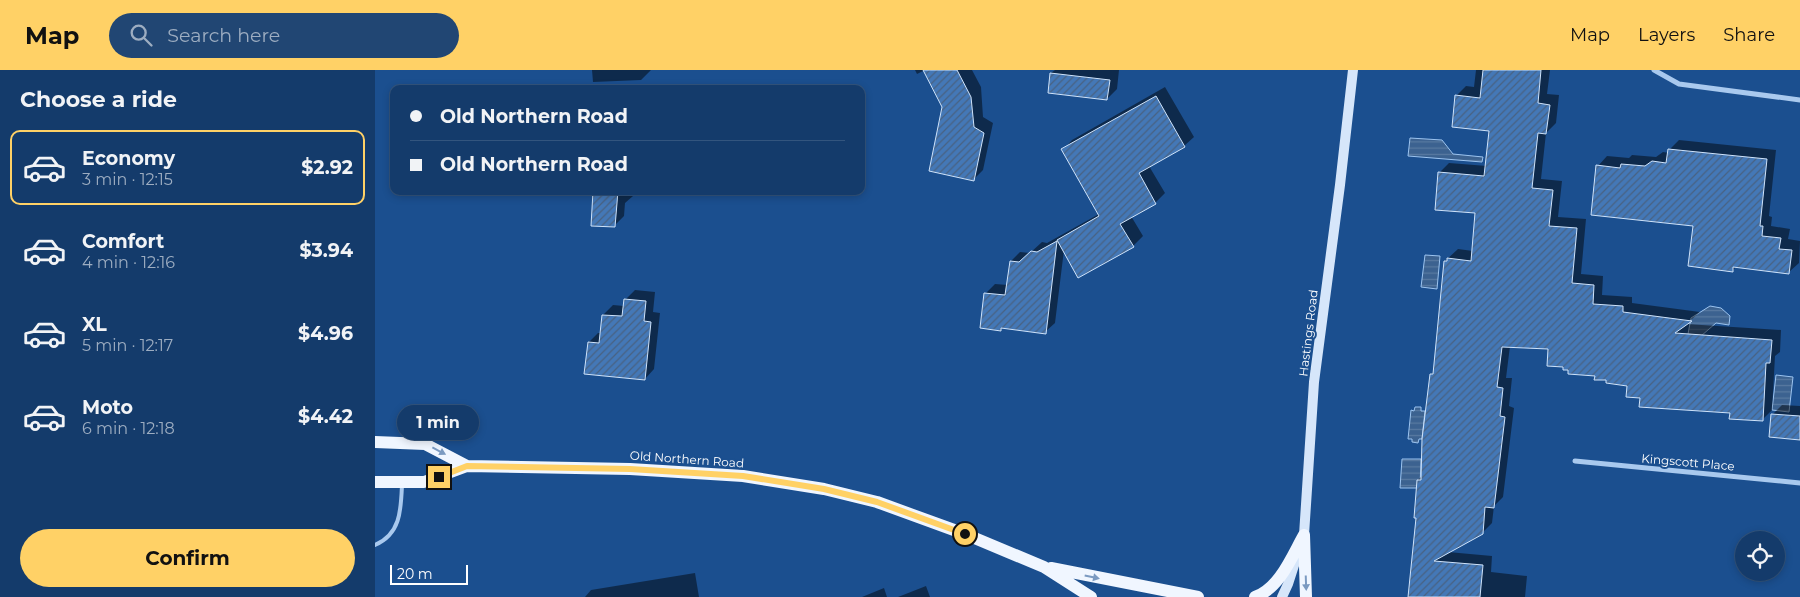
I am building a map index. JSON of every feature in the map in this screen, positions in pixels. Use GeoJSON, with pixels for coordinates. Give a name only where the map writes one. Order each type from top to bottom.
{"type":"FeatureCollection","features":[{"type":"Feature","properties":{"kind":"main road","name":"Hastings Road"},"geometry":{"type":"LineString","coordinates":[[1282,597],[1304,535],[1315,382],[1353,70]]}},
{"type":"Feature","properties":{"kind":"main road","name":"Old Northern Road"},"geometry":{"type":"LineString","coordinates":[[375,442],[425,444],[467,466]]}},
{"type":"Feature","properties":{"kind":"main road","name":"Old Northern Road"},"geometry":{"type":"LineString","coordinates":[[375,482],[424,482],[467,466],[630,469],[743,476],[824,489],[877,502],[965,534],[1044,567],[1091,597]]}},
{"type":"Feature","properties":{"kind":"main road"},"geometry":{"type":"LineString","coordinates":[[1255,597],[1263,594],[1283,573],[1304,535]]}},
{"type":"Feature","properties":{"kind":"main road"},"geometry":{"type":"LineString","coordinates":[[1304,535],[1306,597]]}},
{"type":"Feature","properties":{"kind":"main road"},"geometry":{"type":"LineString","coordinates":[[1044,567],[1197,597]]}},
{"type":"Feature","properties":{"kind":"street"},"geometry":{"type":"LineString","coordinates":[[1654,70],[1679,84],[1800,100]]}},
{"type":"Feature","properties":{"kind":"street","name":"Kingscott Place"},"geometry":{"type":"LineString","coordinates":[[1575,461],[1800,483]]}},
{"type":"Feature","properties":{"kind":"lane"},"geometry":{"type":"LineString","coordinates":[[375,544],[383,542],[391,535],[398,521],[402,482]]}},
{"type":"Feature","properties":{"kind":"water"},"geometry":{"type":"Polygon","coordinates":[[[1410,138],[1442,140],[1453,154],[1483,157],[1482,162],[1408,156],[1410,138]]]}},
{"type":"Feature","properties":{"kind":"water"},"geometry":{"type":"Polygon","coordinates":[[[1425,255],[1440,256],[1437,289],[1421,287],[1425,255]]]}},
{"type":"Feature","properties":{"kind":"water"},"geometry":{"type":"Polygon","coordinates":[[[1710,306],[1721,308],[1730,316],[1729,325],[1716,323],[1701,336],[1688,334],[1691,318],[1710,306]]]}},
{"type":"Feature","properties":{"kind":"water"},"geometry":{"type":"Polygon","coordinates":[[[1776,375],[1793,377],[1789,412],[1772,410],[1776,375]]]}},
{"type":"Feature","properties":{"kind":"water"},"geometry":{"type":"Polygon","coordinates":[[[1415,407],[1421,407],[1421,411],[1425,411],[1422,439],[1419,439],[1418,443],[1408,439],[1411,410],[1414,411],[1415,407]]]}},
{"type":"Feature","properties":{"kind":"water"},"geometry":{"type":"Polygon","coordinates":[[[1402,459],[1421,459],[1420,488],[1400,488],[1402,459]]]}},
{"type":"Feature","properties":{"kind":"building"},"geometry":{"type":"Polygon","coordinates":[[[923,70],[957,70],[971,97],[974,127],[984,133],[974,181],[929,171],[942,107],[923,70]]]}},
{"type":"Feature","properties":{"kind":"building"},"geometry":{"type":"Polygon","coordinates":[[[1483,70],[1541,70],[1538,103],[1550,105],[1546,134],[1538,133],[1532,188],[1553,190],[1549,226],[1577,228],[1572,283],[1594,285],[1593,304],[1623,306],[1623,312],[1692,321],[1675,333],[1772,340],[1770,363],[1766,363],[1763,421],[1729,419],[1730,413],[1639,407],[1640,398],[1626,397],[1627,386],[1606,383],[1606,380],[1594,380],[1595,376],[1568,374],[1568,370],[1563,370],[1563,367],[1547,366],[1548,349],[1502,347],[1497,387],[1503,388],[1500,416],[1505,417],[1494,508],[1485,507],[1483,534],[1434,561],[1483,565],[1480,597],[1408,597],[1416,518],[1414,518],[1417,480],[1421,480],[1422,439],[1430,374],[1433,374],[1444,261],[1447,261],[1447,258],[1471,261],[1475,213],[1435,210],[1438,172],[1484,176],[1489,131],[1452,127],[1455,95],[1480,98],[1483,70]]]}},
{"type":"Feature","properties":{"kind":"building"},"geometry":{"type":"Polygon","coordinates":[[[1050,73],[1110,80],[1107,100],[1048,93],[1050,73]]]}},
{"type":"Feature","properties":{"kind":"building"},"geometry":{"type":"Polygon","coordinates":[[[1156,96],[1185,147],[1139,173],[1156,204],[1120,224],[1134,247],[1078,278],[1057,240],[1099,216],[1061,149],[1156,96]]]}},
{"type":"Feature","properties":{"kind":"building"},"geometry":{"type":"Polygon","coordinates":[[[1668,149],[1767,159],[1760,226],[1763,226],[1762,236],[1781,238],[1779,249],[1792,250],[1789,274],[1733,267],[1733,272],[1688,266],[1693,226],[1591,215],[1596,165],[1620,168],[1621,164],[1645,166],[1652,161],[1666,163],[1668,149]]]}},
{"type":"Feature","properties":{"kind":"building"},"geometry":{"type":"Polygon","coordinates":[[[593,195],[618,195],[615,227],[591,226],[593,195]]]}},
{"type":"Feature","properties":{"kind":"building"},"geometry":{"type":"Polygon","coordinates":[[[1057,241],[1046,334],[1001,328],[1001,331],[980,328],[984,293],[1005,295],[1010,261],[1019,262],[1031,251],[1037,252],[1057,241]]]}},
{"type":"Feature","properties":{"kind":"building"},"geometry":{"type":"Polygon","coordinates":[[[624,299],[646,301],[644,321],[651,322],[645,380],[584,374],[588,342],[599,343],[602,315],[622,316],[624,299]]]}},
{"type":"Feature","properties":{"kind":"building"},"geometry":{"type":"Polygon","coordinates":[[[1771,414],[1800,416],[1800,440],[1769,437],[1771,414]]]}},
{"type":"Feature","properties":{"kind":"route"},"geometry":{"type":"LineString","coordinates":[[439,477],[467,466],[630,469],[743,476],[824,489],[877,502],[965,534]]}}]}
